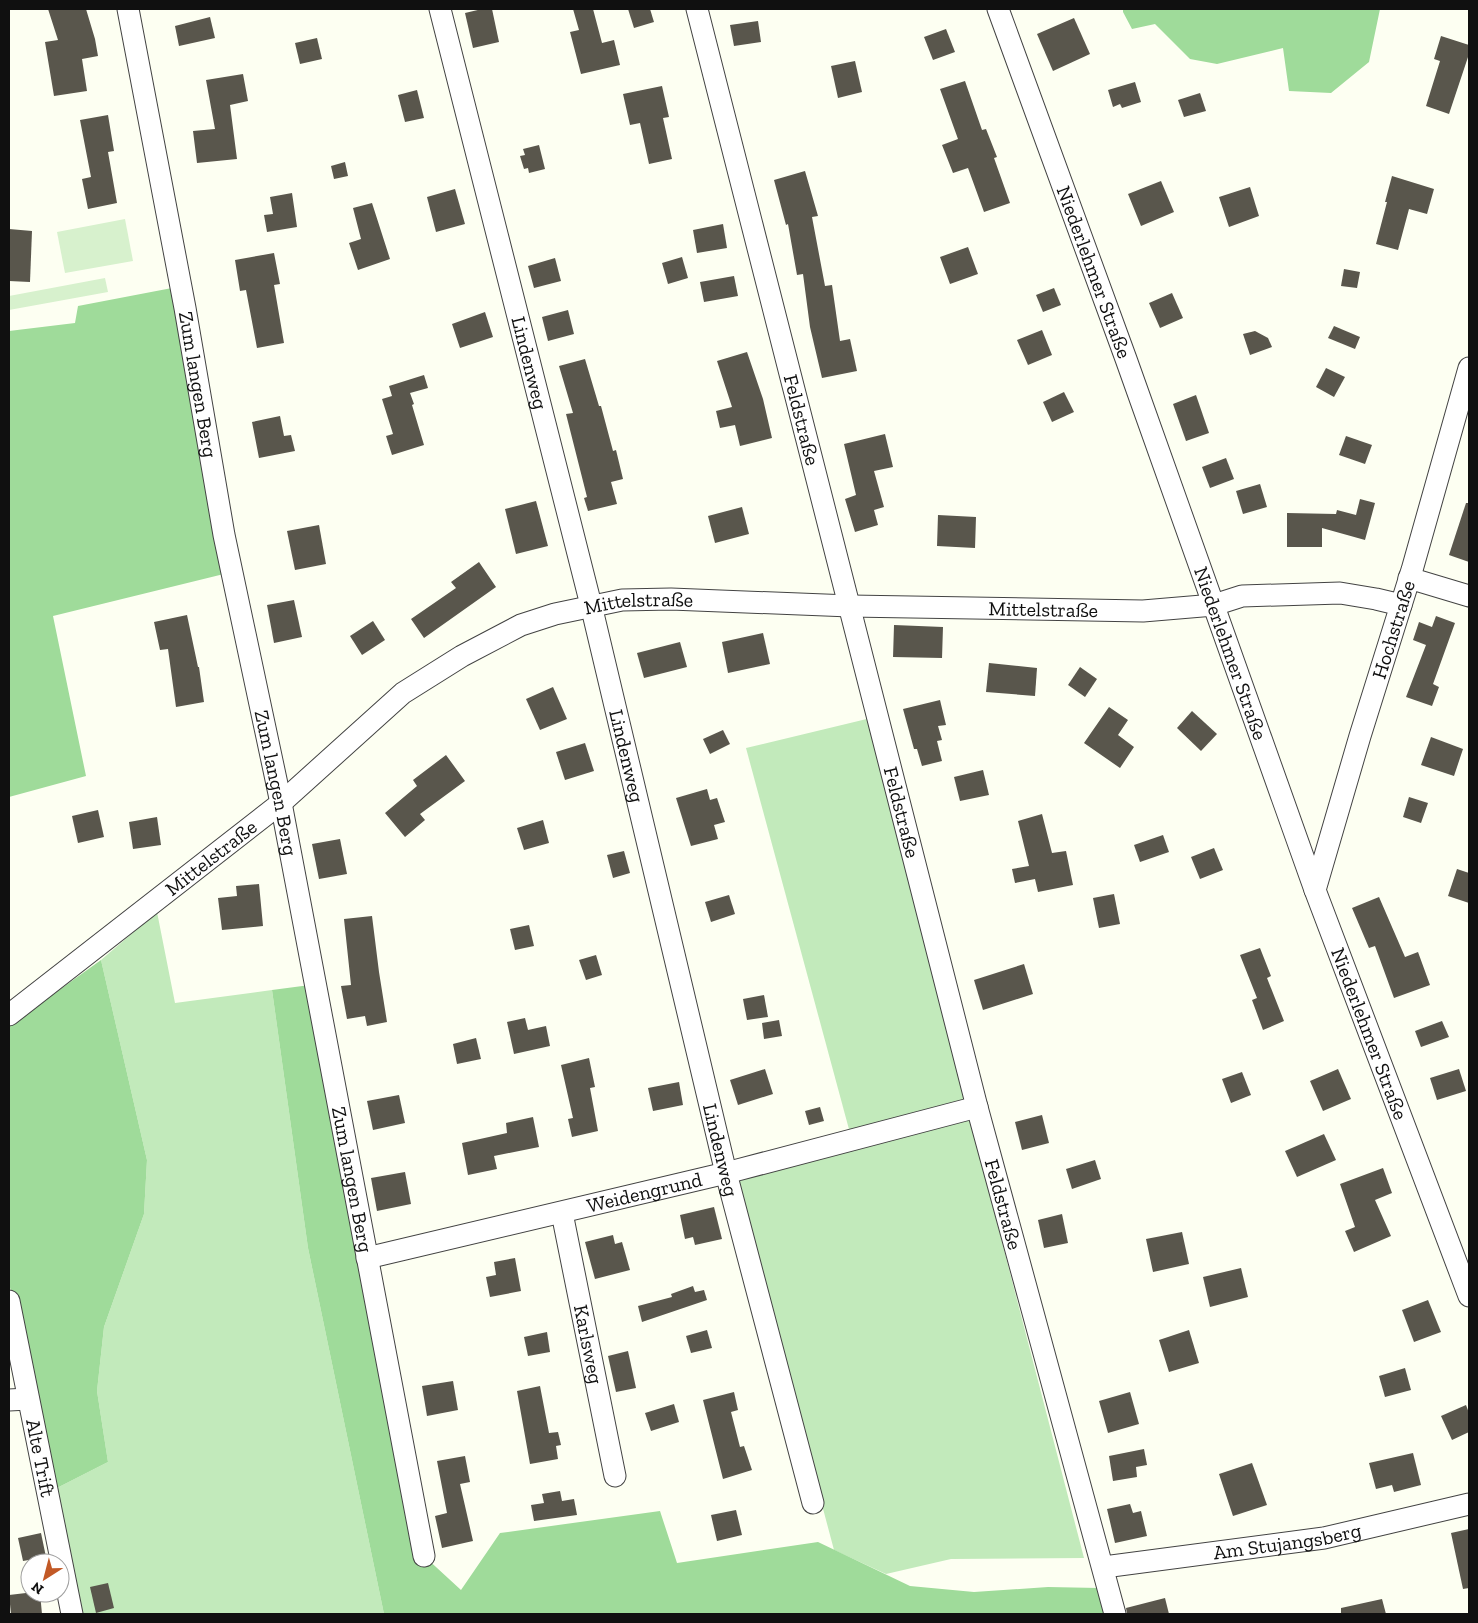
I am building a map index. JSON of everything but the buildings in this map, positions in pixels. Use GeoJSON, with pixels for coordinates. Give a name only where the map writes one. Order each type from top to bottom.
{"type":"FeatureCollection","features":[{"type":"Feature","properties":{"kind":"street","name":"Zum langen Berg"},"geometry":{"type":"LineString","coordinates":[[128,9],[185,308],[224,535],[281,803],[424,1556]]}},
{"type":"Feature","properties":{"kind":"street","name":"Lindenweg"},"geometry":{"type":"LineString","coordinates":[[440,9],[591,605],[726,1173],[814,1503]]}},
{"type":"Feature","properties":{"kind":"street","name":"Feldstraße"},"geometry":{"type":"LineString","coordinates":[[697,9],[977,1107],[1116,1614]]}},
{"type":"Feature","properties":{"kind":"street","name":"Niederlehmer Straße"},"geometry":{"type":"LineString","coordinates":[[998,9],[1126,359],[1314,890],[1469,1296]]}},
{"type":"Feature","properties":{"kind":"street","name":"Hochstraße"},"geometry":{"type":"LineString","coordinates":[[1314,890],[1401,605],[1469,368]]}},
{"type":"Feature","properties":{"kind":"street"},"geometry":{"type":"LineString","coordinates":[[1409,578],[1469,596]]}},
{"type":"Feature","properties":{"kind":"street","name":"Mittelstraße"},"geometry":{"type":"LineString","coordinates":[[9,1015],[281,803],[403,693],[462,656],[521,625],[555,614],[622,600],[671,599],[850,606],[1143,611],[1214,605],[1242,596],[1340,593],[1401,605]]}},
{"type":"Feature","properties":{"kind":"street","name":"Weidengrund"},"geometry":{"type":"LineString","coordinates":[[367,1258],[726,1173],[977,1107]]}},
{"type":"Feature","properties":{"kind":"street","name":"Karlsweg"},"geometry":{"type":"LineString","coordinates":[[562,1213],[615,1476]]}},
{"type":"Feature","properties":{"kind":"street","name":"Alte Trift"},"geometry":{"type":"LineString","coordinates":[[9,1301],[18,1399],[72,1614]]}},
{"type":"Feature","properties":{"kind":"street","name":"Am Stujangsberg"},"geometry":{"type":"LineString","coordinates":[[1104,1567],[1324,1538],[1469,1504]]}},
{"type":"Feature","properties":{"kind":"green space"},"geometry":{"type":"Polygon","coordinates":[[[1123,9],[1380,9],[1369,62],[1331,93],[1289,91],[1283,48],[1217,64],[1190,59],[1155,24],[1132,29],[1123,9]]]}},
{"type":"Feature","properties":{"kind":"green space"},"geometry":{"type":"Polygon","coordinates":[[[125,219],[133,261],[65,273],[57,232],[125,219]]]}},
{"type":"Feature","properties":{"kind":"green space"},"geometry":{"type":"Polygon","coordinates":[[[105,278],[108,292],[9,310],[9,296],[105,278]]]}},
{"type":"Feature","properties":{"kind":"green space"},"geometry":{"type":"Polygon","coordinates":[[[172,288],[232,572],[53,616],[86,776],[9,797],[9,331],[75,323],[78,306],[172,288]]]}},
{"type":"Feature","properties":{"kind":"green space"},"geometry":{"type":"Polygon","coordinates":[[[875,717],[967,1105],[850,1133],[746,748],[875,717]]]}},
{"type":"Feature","properties":{"kind":"green space"},"geometry":{"type":"Polygon","coordinates":[[[157,912],[175,1003],[272,990],[308,1248],[384,1614],[72,1614],[70,1603],[70,1553],[60,1553],[49,1492],[108,1462],[97,1391],[104,1327],[144,1214],[147,1160],[101,960],[157,912]]]}},
{"type":"Feature","properties":{"kind":"green space"},"geometry":{"type":"Polygon","coordinates":[[[101,960],[147,1160],[144,1214],[104,1327],[97,1391],[108,1462],[49,1492],[9,1282],[9,1026],[101,960]]]}},
{"type":"Feature","properties":{"kind":"green space"},"geometry":{"type":"Polygon","coordinates":[[[310,985],[424,1556],[461,1590],[500,1533],[660,1511],[677,1563],[818,1542],[910,1586],[974,1592],[1048,1587],[1099,1588],[1105,1614],[384,1614],[308,1248],[272,990],[310,985]]]}},
{"type":"Feature","properties":{"kind":"green space"},"geometry":{"type":"Polygon","coordinates":[[[969,1115],[1084,1558],[951,1559],[886,1574],[834,1550],[735,1178],[969,1115]]]}}]}
